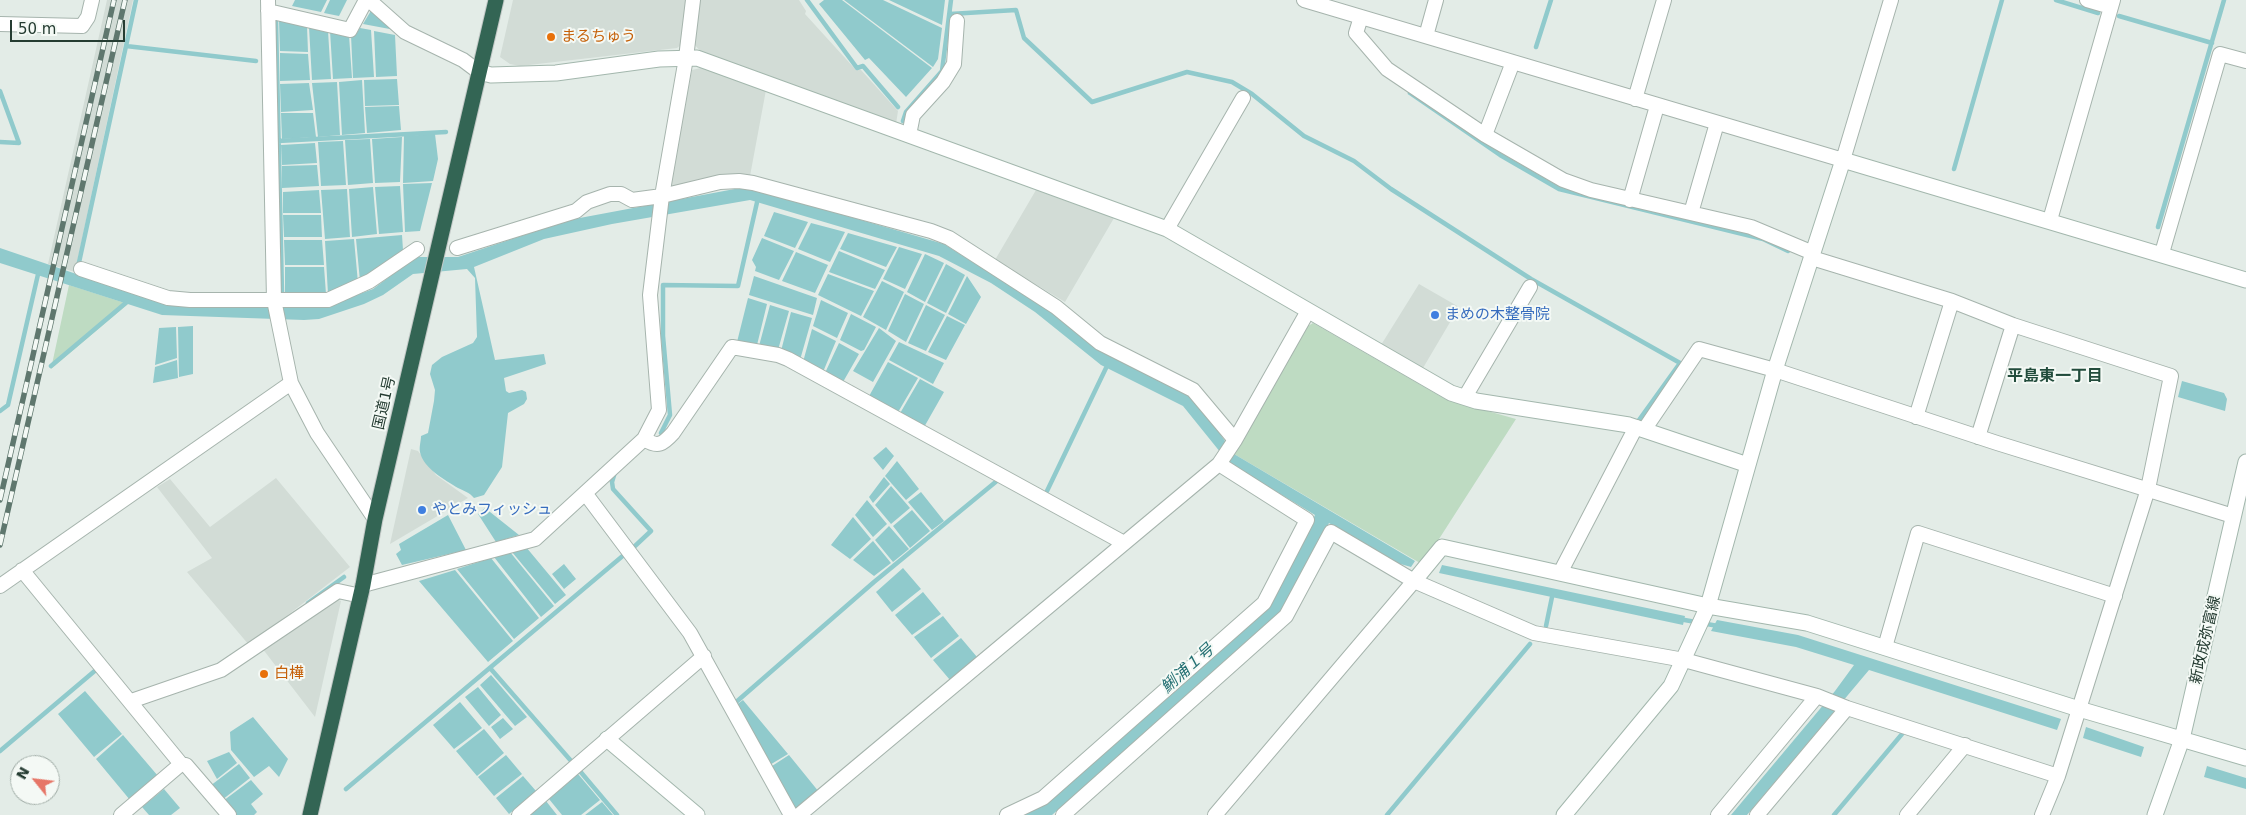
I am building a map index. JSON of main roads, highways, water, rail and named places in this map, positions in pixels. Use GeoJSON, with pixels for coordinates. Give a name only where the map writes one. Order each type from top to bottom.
{"type":"FeatureCollection","features":[{"type":"Feature","properties":{"kind":"highway","name":"国道1号"},"geometry":{"type":"LineString","coordinates":[[310,815],[362,591],[375,518],[496,0]]}},
{"type":"Feature","properties":{"kind":"water"},"geometry":{"type":"Polygon","coordinates":[[[295,0],[327,0],[321,12],[292,6],[295,0]]]}},
{"type":"Feature","properties":{"kind":"water"},"geometry":{"type":"Polygon","coordinates":[[[330,0],[347,0],[339,16],[324,13],[330,0]]]}},
{"type":"Feature","properties":{"kind":"water"},"geometry":{"type":"Polygon","coordinates":[[[824,0],[842,0],[932,68],[906,97],[869,58],[865,60],[819,4],[824,0]]]}},
{"type":"Feature","properties":{"kind":"water"},"geometry":{"type":"Polygon","coordinates":[[[844,0],[883,0],[942,28],[938,59],[933,67],[844,0]]]}},
{"type":"Feature","properties":{"kind":"water"},"geometry":{"type":"Polygon","coordinates":[[[889,0],[945,0],[942,25],[889,0]]]}},
{"type":"Feature","properties":{"kind":"water"},"geometry":{"type":"Polygon","coordinates":[[[372,9],[383,22],[395,30],[363,24],[372,9]]]}},
{"type":"Feature","properties":{"kind":"water"},"geometry":{"type":"Polygon","coordinates":[[[279,20],[307,26],[308,52],[280,51],[279,20]]]}},
{"type":"Feature","properties":{"kind":"water"},"geometry":{"type":"Polygon","coordinates":[[[309,27],[328,31],[331,79],[312,80],[309,27]]]}},
{"type":"Feature","properties":{"kind":"water"},"geometry":{"type":"Polygon","coordinates":[[[360,28],[371,30],[374,77],[353,78],[351,35],[355,36],[360,28]]]}},
{"type":"Feature","properties":{"kind":"water"},"geometry":{"type":"Polygon","coordinates":[[[330,31],[349,35],[352,78],[333,79],[330,31]]]}},
{"type":"Feature","properties":{"kind":"water"},"geometry":{"type":"Polygon","coordinates":[[[374,31],[395,35],[397,76],[376,77],[374,31]]]}},
{"type":"Feature","properties":{"kind":"water"},"geometry":{"type":"Polygon","coordinates":[[[280,53],[308,54],[310,80],[280,81],[280,53]]]}},
{"type":"Feature","properties":{"kind":"water"},"geometry":{"type":"Polygon","coordinates":[[[397,79],[399,105],[365,106],[364,80],[397,79]]]}},
{"type":"Feature","properties":{"kind":"water"},"geometry":{"type":"Polygon","coordinates":[[[362,80],[365,133],[342,135],[339,82],[362,80]]]}},
{"type":"Feature","properties":{"kind":"water"},"geometry":{"type":"Polygon","coordinates":[[[337,82],[340,135],[318,137],[312,83],[337,82]]]}},
{"type":"Feature","properties":{"kind":"water"},"geometry":{"type":"Polygon","coordinates":[[[309,83],[313,110],[281,112],[280,84],[309,83]]]}},
{"type":"Feature","properties":{"kind":"water"},"geometry":{"type":"Polygon","coordinates":[[[399,106],[401,130],[367,133],[365,107],[399,106]]]}},
{"type":"Feature","properties":{"kind":"water"},"geometry":{"type":"Polygon","coordinates":[[[281,113],[313,113],[316,137],[282,139],[281,113]]]}},
{"type":"Feature","properties":{"kind":"water"},"geometry":{"type":"Polygon","coordinates":[[[435,134],[438,159],[433,181],[403,183],[404,136],[435,134]]]}},
{"type":"Feature","properties":{"kind":"water"},"geometry":{"type":"Polygon","coordinates":[[[402,137],[400,182],[375,183],[372,139],[402,137]]]}},
{"type":"Feature","properties":{"kind":"water"},"geometry":{"type":"Polygon","coordinates":[[[370,139],[373,183],[348,185],[345,140],[370,139]]]}},
{"type":"Feature","properties":{"kind":"water"},"geometry":{"type":"Polygon","coordinates":[[[343,141],[346,185],[321,186],[318,142],[343,141]]]}},
{"type":"Feature","properties":{"kind":"water"},"geometry":{"type":"Polygon","coordinates":[[[315,143],[317,163],[282,165],[281,145],[315,143]]]}},
{"type":"Feature","properties":{"kind":"water"},"geometry":{"type":"Polygon","coordinates":[[[317,165],[319,186],[282,188],[282,166],[317,165]]]}},
{"type":"Feature","properties":{"kind":"water"},"geometry":{"type":"Polygon","coordinates":[[[432,183],[420,231],[405,232],[403,184],[432,183]]]}},
{"type":"Feature","properties":{"kind":"water"},"geometry":{"type":"Polygon","coordinates":[[[400,186],[403,232],[379,234],[375,187],[400,186]]]}},
{"type":"Feature","properties":{"kind":"water"},"geometry":{"type":"Polygon","coordinates":[[[373,187],[377,234],[352,237],[349,189],[373,187]]]}},
{"type":"Feature","properties":{"kind":"water"},"geometry":{"type":"Polygon","coordinates":[[[740,188],[751,188],[944,244],[1055,314],[1098,348],[1189,396],[1209,418],[1234,454],[1415,561],[1411,567],[1397,563],[1329,523],[1280,613],[1052,815],[1022,815],[1270,606],[1315,515],[1229,463],[1183,406],[1101,365],[1035,312],[991,283],[939,256],[750,200],[612,224],[544,239],[474,267],[495,360],[544,354],[546,364],[504,378],[506,391],[509,393],[522,390],[526,392],[527,399],[524,404],[508,413],[502,467],[484,495],[474,498],[430,468],[422,458],[420,450],[421,436],[428,433],[434,401],[435,390],[430,374],[432,365],[442,357],[473,343],[477,337],[475,278],[467,269],[413,274],[383,295],[364,304],[319,319],[304,320],[162,315],[0,263],[0,248],[141,296],[305,308],[332,304],[373,289],[416,257],[458,257],[569,220],[740,188]]]}},
{"type":"Feature","properties":{"kind":"water"},"geometry":{"type":"Polygon","coordinates":[[[347,189],[350,237],[325,239],[321,190],[347,189]]]}},
{"type":"Feature","properties":{"kind":"water"},"geometry":{"type":"Polygon","coordinates":[[[319,190],[321,213],[283,213],[283,192],[319,190]]]}},
{"type":"Feature","properties":{"kind":"water"},"geometry":{"type":"Polygon","coordinates":[[[774,212],[808,222],[795,248],[764,236],[774,212]]]}},
{"type":"Feature","properties":{"kind":"water"},"geometry":{"type":"Polygon","coordinates":[[[283,215],[321,215],[322,237],[284,237],[283,215]]]}},
{"type":"Feature","properties":{"kind":"water"},"geometry":{"type":"Polygon","coordinates":[[[811,223],[845,232],[830,262],[798,249],[811,223]]]}},
{"type":"Feature","properties":{"kind":"water"},"geometry":{"type":"Polygon","coordinates":[[[848,233],[897,247],[886,267],[840,249],[848,233]]]}},
{"type":"Feature","properties":{"kind":"water"},"geometry":{"type":"Polygon","coordinates":[[[402,235],[403,250],[360,281],[356,239],[402,235]]]}},
{"type":"Feature","properties":{"kind":"water"},"geometry":{"type":"Polygon","coordinates":[[[762,238],[794,251],[779,280],[755,271],[756,267],[752,260],[762,238]]]}},
{"type":"Feature","properties":{"kind":"water"},"geometry":{"type":"Polygon","coordinates":[[[354,239],[358,283],[328,294],[325,241],[354,239]]]}},
{"type":"Feature","properties":{"kind":"water"},"geometry":{"type":"Polygon","coordinates":[[[284,240],[322,240],[324,265],[285,265],[284,240]]]}},
{"type":"Feature","properties":{"kind":"water"},"geometry":{"type":"Polygon","coordinates":[[[899,247],[922,254],[905,289],[883,279],[899,247]]]}},
{"type":"Feature","properties":{"kind":"water"},"geometry":{"type":"Polygon","coordinates":[[[839,251],[885,270],[875,289],[829,272],[839,251]]]}},
{"type":"Feature","properties":{"kind":"water"},"geometry":{"type":"Polygon","coordinates":[[[796,252],[828,265],[815,293],[782,281],[796,252]]]}},
{"type":"Feature","properties":{"kind":"water"},"geometry":{"type":"Polygon","coordinates":[[[925,254],[944,263],[925,302],[907,292],[925,254]]]}},
{"type":"Feature","properties":{"kind":"water"},"geometry":{"type":"Polygon","coordinates":[[[946,264],[965,275],[946,313],[927,303],[946,264]]]}},
{"type":"Feature","properties":{"kind":"water"},"geometry":{"type":"Polygon","coordinates":[[[285,267],[324,267],[326,294],[285,293],[285,267]]]}},
{"type":"Feature","properties":{"kind":"water"},"geometry":{"type":"Polygon","coordinates":[[[828,274],[874,291],[861,316],[818,295],[828,274]]]}},
{"type":"Feature","properties":{"kind":"water"},"geometry":{"type":"Polygon","coordinates":[[[754,276],[817,298],[813,315],[749,295],[754,276]]]}},
{"type":"Feature","properties":{"kind":"water"},"geometry":{"type":"Polygon","coordinates":[[[967,276],[981,297],[966,324],[948,314],[967,276]]]}},
{"type":"Feature","properties":{"kind":"water"},"geometry":{"type":"Polygon","coordinates":[[[882,281],[904,292],[886,330],[863,317],[882,281]]]}},
{"type":"Feature","properties":{"kind":"water"},"geometry":{"type":"Polygon","coordinates":[[[905,294],[924,304],[906,342],[888,331],[905,294]]]}},
{"type":"Feature","properties":{"kind":"water"},"geometry":{"type":"Polygon","coordinates":[[[748,298],[767,304],[757,345],[737,342],[748,298]]]}},
{"type":"Feature","properties":{"kind":"water"},"geometry":{"type":"Polygon","coordinates":[[[821,300],[848,313],[837,338],[813,326],[821,300]]]}},
{"type":"Feature","properties":{"kind":"water"},"geometry":{"type":"Polygon","coordinates":[[[770,305],[789,311],[778,350],[759,346],[770,305]]]}},
{"type":"Feature","properties":{"kind":"water"},"geometry":{"type":"Polygon","coordinates":[[[926,305],[945,315],[926,351],[908,343],[926,305]]]}},
{"type":"Feature","properties":{"kind":"water"},"geometry":{"type":"Polygon","coordinates":[[[791,312],[812,318],[800,360],[781,351],[791,312]]]}},
{"type":"Feature","properties":{"kind":"water"},"geometry":{"type":"Polygon","coordinates":[[[851,314],[876,327],[864,350],[861,351],[840,340],[851,314]]]}},
{"type":"Feature","properties":{"kind":"water"},"geometry":{"type":"Polygon","coordinates":[[[947,316],[965,325],[946,360],[928,352],[947,316]]]}},
{"type":"Feature","properties":{"kind":"water"},"geometry":{"type":"Polygon","coordinates":[[[193,326],[193,374],[179,377],[178,327],[193,326]]]}},
{"type":"Feature","properties":{"kind":"water"},"geometry":{"type":"Polygon","coordinates":[[[176,327],[177,358],[155,365],[159,328],[176,327]]]}},
{"type":"Feature","properties":{"kind":"water"},"geometry":{"type":"Polygon","coordinates":[[[879,328],[896,341],[873,382],[853,371],[879,328]]]}},
{"type":"Feature","properties":{"kind":"water"},"geometry":{"type":"Polygon","coordinates":[[[812,329],[836,341],[823,372],[803,362],[812,329]]]}},
{"type":"Feature","properties":{"kind":"water"},"geometry":{"type":"Polygon","coordinates":[[[899,342],[944,363],[933,384],[889,360],[899,342]]]}},
{"type":"Feature","properties":{"kind":"water"},"geometry":{"type":"Polygon","coordinates":[[[839,343],[859,354],[843,382],[825,373],[839,343]]]}},
{"type":"Feature","properties":{"kind":"water"},"geometry":{"type":"Polygon","coordinates":[[[177,360],[178,378],[153,383],[155,367],[177,360]]]}},
{"type":"Feature","properties":{"kind":"water"},"geometry":{"type":"Polygon","coordinates":[[[888,362],[918,378],[897,414],[868,398],[888,362]]]}},
{"type":"Feature","properties":{"kind":"water"},"geometry":{"type":"Polygon","coordinates":[[[920,379],[944,392],[923,429],[899,415],[920,379]]]}},
{"type":"Feature","properties":{"kind":"water"},"geometry":{"type":"Polygon","coordinates":[[[2182,381],[2224,393],[2227,399],[2225,411],[2178,397],[2182,381]]]}},
{"type":"Feature","properties":{"kind":"water"},"geometry":{"type":"Polygon","coordinates":[[[886,447],[894,456],[883,470],[873,458],[886,447]]]}},
{"type":"Feature","properties":{"kind":"water"},"geometry":{"type":"Polygon","coordinates":[[[897,461],[919,489],[906,500],[885,476],[897,461]]]}},
{"type":"Feature","properties":{"kind":"water"},"geometry":{"type":"Polygon","coordinates":[[[884,477],[890,484],[873,503],[869,497],[884,477]]]}},
{"type":"Feature","properties":{"kind":"water"},"geometry":{"type":"Polygon","coordinates":[[[891,486],[910,508],[891,524],[875,505],[891,486]]]}},
{"type":"Feature","properties":{"kind":"water"},"geometry":{"type":"Polygon","coordinates":[[[921,492],[944,521],[932,530],[908,502],[921,492]]]}},
{"type":"Feature","properties":{"kind":"water"},"geometry":{"type":"Polygon","coordinates":[[[867,500],[887,524],[873,537],[855,515],[867,500]]]}},
{"type":"Feature","properties":{"kind":"water"},"geometry":{"type":"Polygon","coordinates":[[[485,508],[519,535],[496,542],[478,514],[485,508]]]}},
{"type":"Feature","properties":{"kind":"water"},"geometry":{"type":"Polygon","coordinates":[[[912,510],[930,531],[910,548],[893,526],[912,510]]]}},
{"type":"Feature","properties":{"kind":"water"},"geometry":{"type":"Polygon","coordinates":[[[448,515],[466,550],[402,565],[396,554],[401,550],[399,544],[448,515]]]}},
{"type":"Feature","properties":{"kind":"water"},"geometry":{"type":"Polygon","coordinates":[[[853,517],[871,539],[850,559],[831,545],[853,517]]]}},
{"type":"Feature","properties":{"kind":"water"},"geometry":{"type":"Polygon","coordinates":[[[889,526],[909,549],[893,562],[875,540],[889,526]]]}},
{"type":"Feature","properties":{"kind":"water"},"geometry":{"type":"Polygon","coordinates":[[[873,541],[891,563],[874,576],[853,560],[873,541]]]}},
{"type":"Feature","properties":{"kind":"water"},"geometry":{"type":"Polygon","coordinates":[[[526,547],[566,595],[555,604],[512,552],[526,547]]]}},
{"type":"Feature","properties":{"kind":"water"},"geometry":{"type":"Polygon","coordinates":[[[510,552],[554,606],[541,617],[494,557],[510,552]]]}},
{"type":"Feature","properties":{"kind":"water"},"geometry":{"type":"Polygon","coordinates":[[[491,558],[539,618],[514,639],[457,569],[491,558]]]}},
{"type":"Feature","properties":{"kind":"water"},"geometry":{"type":"Polygon","coordinates":[[[564,564],[576,579],[564,589],[552,574],[564,564]]]}},
{"type":"Feature","properties":{"kind":"water"},"geometry":{"type":"Polygon","coordinates":[[[1442,565],[1685,616],[1683,625],[1439,573],[1442,565]]]}},
{"type":"Feature","properties":{"kind":"water"},"geometry":{"type":"Polygon","coordinates":[[[903,568],[921,589],[892,612],[876,592],[903,568]]]}},
{"type":"Feature","properties":{"kind":"water"},"geometry":{"type":"Polygon","coordinates":[[[455,570],[513,641],[488,662],[419,581],[455,570]]]}},
{"type":"Feature","properties":{"kind":"water"},"geometry":{"type":"Polygon","coordinates":[[[923,592],[941,614],[912,635],[895,615],[923,592]]]}},
{"type":"Feature","properties":{"kind":"water"},"geometry":{"type":"Polygon","coordinates":[[[943,616],[959,636],[931,658],[914,637],[943,616]]]}},
{"type":"Feature","properties":{"kind":"water"},"geometry":{"type":"Polygon","coordinates":[[[1717,620],[1798,635],[2061,719],[2057,730],[1869,670],[1747,815],[1731,815],[1835,691],[1854,665],[1796,647],[1711,631],[1717,620]]]}},
{"type":"Feature","properties":{"kind":"water"},"geometry":{"type":"Polygon","coordinates":[[[961,638],[977,657],[950,680],[933,660],[961,638]]]}},
{"type":"Feature","properties":{"kind":"water"},"geometry":{"type":"Polygon","coordinates":[[[491,675],[527,717],[515,726],[480,685],[491,675]]]}},
{"type":"Feature","properties":{"kind":"water"},"geometry":{"type":"Polygon","coordinates":[[[478,687],[501,715],[489,726],[465,697],[478,687]]]}},
{"type":"Feature","properties":{"kind":"water"},"geometry":{"type":"Polygon","coordinates":[[[85,691],[122,734],[94,757],[58,714],[85,691]]]}},
{"type":"Feature","properties":{"kind":"water"},"geometry":{"type":"Polygon","coordinates":[[[743,700],[788,754],[768,766],[735,706],[743,700]]]}},
{"type":"Feature","properties":{"kind":"water"},"geometry":{"type":"Polygon","coordinates":[[[460,702],[482,728],[454,749],[433,725],[460,702]]]}},
{"type":"Feature","properties":{"kind":"water"},"geometry":{"type":"Polygon","coordinates":[[[253,717],[288,759],[279,777],[269,766],[254,777],[231,750],[230,732],[253,717]]]}},
{"type":"Feature","properties":{"kind":"water"},"geometry":{"type":"Polygon","coordinates":[[[503,718],[513,729],[500,739],[491,727],[503,718]]]}},
{"type":"Feature","properties":{"kind":"water"},"geometry":{"type":"Polygon","coordinates":[[[2086,727],[2144,747],[2141,757],[2083,738],[2086,727]]]}},
{"type":"Feature","properties":{"kind":"water"},"geometry":{"type":"Polygon","coordinates":[[[484,729],[504,753],[477,776],[456,751],[484,729]]]}},
{"type":"Feature","properties":{"kind":"water"},"geometry":{"type":"Polygon","coordinates":[[[123,735],[158,776],[130,800],[96,759],[123,735]]]}},
{"type":"Feature","properties":{"kind":"water"},"geometry":{"type":"Polygon","coordinates":[[[229,752],[237,763],[217,779],[207,761],[229,752]]]}},
{"type":"Feature","properties":{"kind":"water"},"geometry":{"type":"Polygon","coordinates":[[[506,755],[522,774],[494,796],[478,777],[506,755]]]}},
{"type":"Feature","properties":{"kind":"water"},"geometry":{"type":"Polygon","coordinates":[[[789,755],[819,792],[797,810],[791,808],[769,768],[789,755]]]}},
{"type":"Feature","properties":{"kind":"water"},"geometry":{"type":"Polygon","coordinates":[[[239,764],[250,778],[222,800],[210,786],[239,764]]]}},
{"type":"Feature","properties":{"kind":"water"},"geometry":{"type":"Polygon","coordinates":[[[2207,766],[2246,778],[2246,789],[2204,777],[2207,766]]]}},
{"type":"Feature","properties":{"kind":"water"},"geometry":{"type":"Polygon","coordinates":[[[578,774],[600,800],[581,815],[562,815],[549,799],[578,774]]]}},
{"type":"Feature","properties":{"kind":"water"},"geometry":{"type":"Polygon","coordinates":[[[523,776],[536,791],[509,814],[496,798],[523,776]]]}},
{"type":"Feature","properties":{"kind":"water"},"geometry":{"type":"Polygon","coordinates":[[[251,780],[263,794],[251,804],[257,812],[254,815],[236,815],[223,801],[251,780]]]}},
{"type":"Feature","properties":{"kind":"water"},"geometry":{"type":"Polygon","coordinates":[[[164,789],[180,808],[171,815],[149,815],[142,807],[164,789]]]}},
{"type":"Feature","properties":{"kind":"water"},"geometry":{"type":"Polygon","coordinates":[[[546,802],[557,815],[530,815],[546,802]]]}},
{"type":"Feature","properties":{"kind":"water"},"geometry":{"type":"Polygon","coordinates":[[[602,802],[613,815],[585,815],[602,802]]]}},
{"type":"Feature","properties":{"kind":"waterway"},"geometry":{"type":"LineString","coordinates":[[78,267],[136,0]]}},
{"type":"Feature","properties":{"kind":"waterway"},"geometry":{"type":"LineString","coordinates":[[807,0],[857,68],[863,66],[898,107]]}},
{"type":"Feature","properties":{"kind":"waterway"},"geometry":{"type":"LineString","coordinates":[[903,121],[906,112],[942,71],[951,0]]}},
{"type":"Feature","properties":{"kind":"waterway"},"geometry":{"type":"LineString","coordinates":[[1536,47],[1551,0]]}},
{"type":"Feature","properties":{"kind":"waterway"},"geometry":{"type":"LineString","coordinates":[[1954,169],[2002,0]]}},
{"type":"Feature","properties":{"kind":"waterway"},"geometry":{"type":"LineString","coordinates":[[2056,0],[2098,13]]}},
{"type":"Feature","properties":{"kind":"waterway"},"geometry":{"type":"LineString","coordinates":[[2158,227],[2224,0]]}},
{"type":"Feature","properties":{"kind":"waterway"},"geometry":{"type":"LineString","coordinates":[[950,14],[1016,10],[1024,38],[1092,102],[1187,72],[1232,82],[1252,94],[1304,136],[1354,161],[1391,189],[1531,279],[1680,363],[1639,420]]}},
{"type":"Feature","properties":{"kind":"waterway"},"geometry":{"type":"LineString","coordinates":[[2119,16],[2212,43]]}},
{"type":"Feature","properties":{"kind":"waterway"},"geometry":{"type":"LineString","coordinates":[[276,22],[282,293]]}},
{"type":"Feature","properties":{"kind":"waterway"},"geometry":{"type":"LineString","coordinates":[[126,46],[256,61]]}},
{"type":"Feature","properties":{"kind":"waterway"},"geometry":{"type":"LineString","coordinates":[[0,91],[19,143],[0,142]]}},
{"type":"Feature","properties":{"kind":"waterway"},"geometry":{"type":"LineString","coordinates":[[1410,93],[1500,155],[1559,189],[1763,239],[1788,251]]}},
{"type":"Feature","properties":{"kind":"waterway"},"geometry":{"type":"LineString","coordinates":[[278,141],[446,132]]}},
{"type":"Feature","properties":{"kind":"waterway"},"geometry":{"type":"LineString","coordinates":[[661,433],[670,415],[663,336],[663,285],[738,286],[758,198]]}},
{"type":"Feature","properties":{"kind":"waterway"},"geometry":{"type":"LineString","coordinates":[[0,411],[8,405],[39,270]]}},
{"type":"Feature","properties":{"kind":"waterway"},"geometry":{"type":"LineString","coordinates":[[51,366],[128,301]]}},
{"type":"Feature","properties":{"kind":"waterway"},"geometry":{"type":"LineString","coordinates":[[1047,491],[1106,368]]}},
{"type":"Feature","properties":{"kind":"waterway"},"geometry":{"type":"LineString","coordinates":[[615,472],[612,482],[613,489],[651,531],[635,546]]}},
{"type":"Feature","properties":{"kind":"waterway"},"geometry":{"type":"LineString","coordinates":[[735,703],[874,582],[998,480]]}},
{"type":"Feature","properties":{"kind":"waterway"},"geometry":{"type":"LineString","coordinates":[[346,789],[625,554]]}},
{"type":"Feature","properties":{"kind":"waterway"},"geometry":{"type":"LineString","coordinates":[[308,603],[344,577]]}},
{"type":"Feature","properties":{"kind":"waterway"},"geometry":{"type":"LineString","coordinates":[[1546,626],[1552,597]]}},
{"type":"Feature","properties":{"kind":"waterway"},"geometry":{"type":"LineString","coordinates":[[1679,619],[1718,626]]}},
{"type":"Feature","properties":{"kind":"waterway"},"geometry":{"type":"LineString","coordinates":[[1387,815],[1530,644]]}},
{"type":"Feature","properties":{"kind":"waterway"},"geometry":{"type":"LineString","coordinates":[[490,668],[572,762]]}},
{"type":"Feature","properties":{"kind":"waterway"},"geometry":{"type":"LineString","coordinates":[[0,751],[98,670]]}},
{"type":"Feature","properties":{"kind":"waterway"},"geometry":{"type":"LineString","coordinates":[[1834,815],[1902,734]]}},
{"type":"Feature","properties":{"kind":"waterway"},"geometry":{"type":"LineString","coordinates":[[579,770],[617,815]]}},
{"type":"Feature","properties":{"kind":"railway"},"geometry":{"type":"LineString","coordinates":[[0,500],[114,0]]}},
{"type":"Feature","properties":{"kind":"railway"},"geometry":{"type":"LineString","coordinates":[[0,545],[125,0]]}},
{"type":"Feature","properties":{"kind":"place","name":"まるちゅう"},"geometry":{"type":"Point","coordinates":[551,37]}},
{"type":"Feature","properties":{"kind":"place","name":"まめの木整骨院"},"geometry":{"type":"Point","coordinates":[1435,315]}},
{"type":"Feature","properties":{"kind":"place","name":"やとみフィッシュ"},"geometry":{"type":"Point","coordinates":[422,510]}},
{"type":"Feature","properties":{"kind":"place","name":"白樺"},"geometry":{"type":"Point","coordinates":[264,674]}},
{"type":"Feature","properties":{"kind":"district","name":"平島東一丁目"},"geometry":{"type":"Point","coordinates":[2055,377]}},
{"type":"Feature","properties":{"kind":"water label","name":"鯏浦１号"},"geometry":{"type":"Point","coordinates":[1188,669]}}]}
